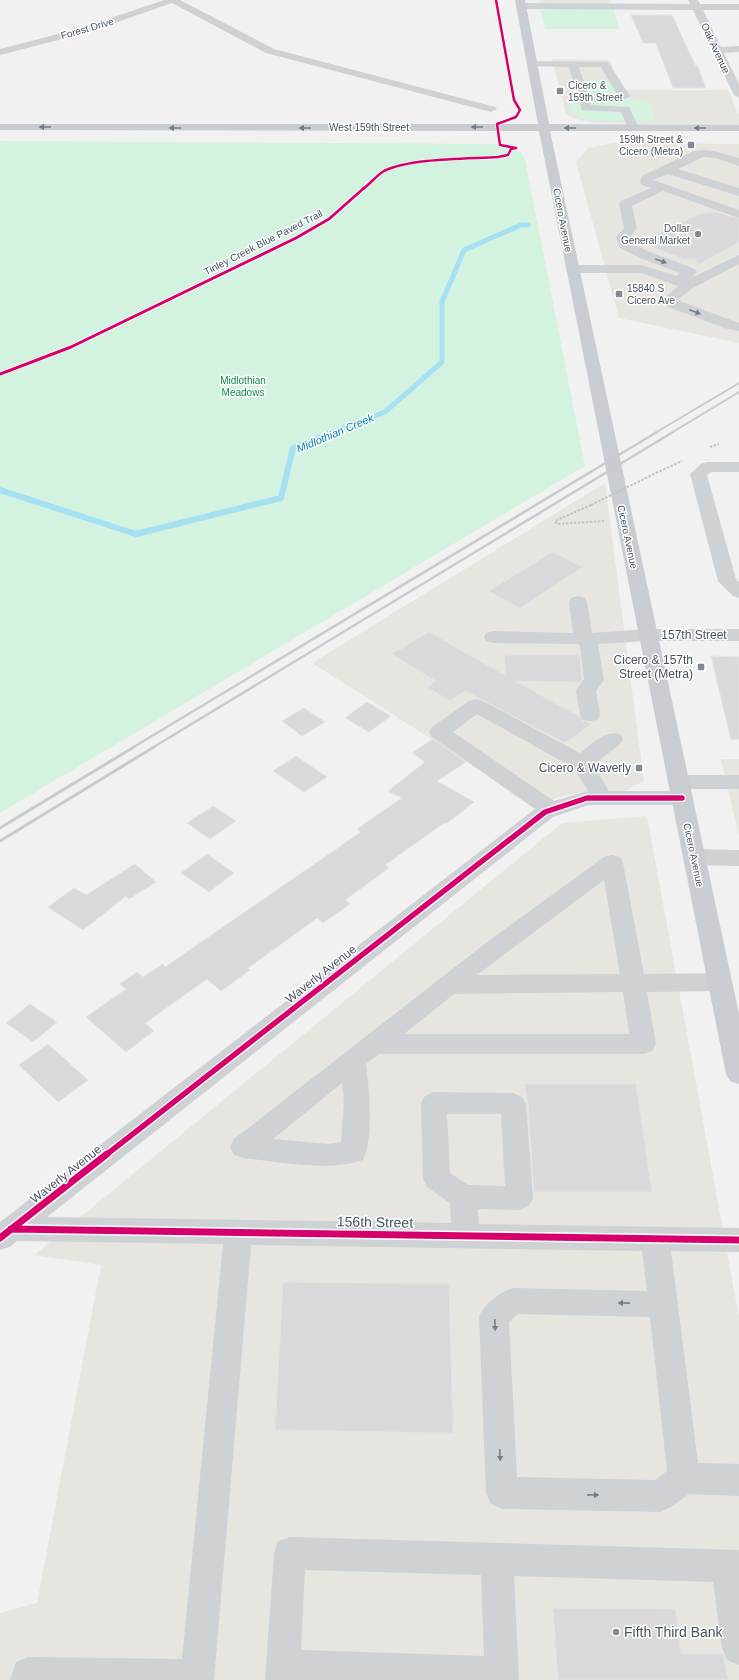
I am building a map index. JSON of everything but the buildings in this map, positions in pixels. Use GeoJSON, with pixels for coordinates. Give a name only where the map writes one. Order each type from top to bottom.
{"type":"FeatureCollection","features":[{"type":"Feature","properties":{"kind":"main road","name":"Cicero Avenue"},"geometry":{"type":"LineString","coordinates":[[521,3],[545,133],[648,635],[720,982],[738,1060]]}},
{"type":"Feature","properties":{"kind":"main road","name":"West 159th Street"},"geometry":{"type":"LineString","coordinates":[[0,127],[545,133],[739,139]]}},
{"type":"Feature","properties":{"kind":"main road","name":"West 159th Street"},"geometry":{"type":"LineString","coordinates":[[0,136],[545,133],[633,128],[739,128]]}},
{"type":"Feature","properties":{"kind":"street","name":"Forest Drive"},"geometry":{"type":"LineString","coordinates":[[0,52],[85,30],[173,0]]}},
{"type":"Feature","properties":{"kind":"street"},"geometry":{"type":"LineString","coordinates":[[173,0],[270,50],[492,109]]}},
{"type":"Feature","properties":{"kind":"street"},"geometry":{"type":"LineString","coordinates":[[521,3],[695,4],[739,7]]}},
{"type":"Feature","properties":{"kind":"street","name":"Oak Avenue"},"geometry":{"type":"LineString","coordinates":[[695,4],[739,95]]}},
{"type":"Feature","properties":{"kind":"street"},"geometry":{"type":"LineString","coordinates":[[717,50],[737,50]]}},
{"type":"Feature","properties":{"kind":"street"},"geometry":{"type":"LineString","coordinates":[[532,64],[604,64],[624,96],[613,99],[584,100]]}},
{"type":"Feature","properties":{"kind":"street"},"geometry":{"type":"LineString","coordinates":[[573,64],[586,108],[625,109],[633,128]]}},
{"type":"Feature","properties":{"kind":"street"},"geometry":{"type":"LineString","coordinates":[[739,162],[709,153],[698,154],[646,179],[646,182],[739,214]]}},
{"type":"Feature","properties":{"kind":"street"},"geometry":{"type":"LineString","coordinates":[[687,176],[724,158]]}},
{"type":"Feature","properties":{"kind":"street"},"geometry":{"type":"LineString","coordinates":[[667,170],[739,192]]}},
{"type":"Feature","properties":{"kind":"street"},"geometry":{"type":"LineString","coordinates":[[662,187],[625,204],[631,228],[623,237],[625,245],[645,255],[690,272],[670,299],[671,303],[729,325],[739,327]]}},
{"type":"Feature","properties":{"kind":"street"},"geometry":{"type":"LineString","coordinates":[[573,269],[642,269],[683,283],[739,259]]}},
{"type":"Feature","properties":{"kind":"street"},"geometry":{"type":"LineString","coordinates":[[739,467],[707,468],[698,474],[727,581],[739,592]]}},
{"type":"Feature","properties":{"kind":"street"},"geometry":{"type":"LineString","coordinates":[[578,602],[583,639],[589,645],[594,680],[586,690],[590,715]]}},
{"type":"Feature","properties":{"kind":"street","name":"157th Street"},"geometry":{"type":"LineString","coordinates":[[493,637],[583,639],[648,635],[739,635]]}},
{"type":"Feature","properties":{"kind":"street"},"geometry":{"type":"LineString","coordinates":[[552,810],[439,732],[476,704],[581,763],[603,798]]}},
{"type":"Feature","properties":{"kind":"street"},"geometry":{"type":"LineString","coordinates":[[581,763],[613,739]]}},
{"type":"Feature","properties":{"kind":"street","name":"Waverly Avenue"},"geometry":{"type":"LineString","coordinates":[[6,1233],[545,812],[587,798],[603,798],[680,790],[739,782]]}},
{"type":"Feature","properties":{"kind":"street"},"geometry":{"type":"LineString","coordinates":[[694,858],[739,858]]}},
{"type":"Feature","properties":{"kind":"street"},"geometry":{"type":"LineString","coordinates":[[353,1060],[357,1101],[354,1152],[328,1155],[243,1147],[373,1044],[560,898],[612,863],[634,983],[642,1044],[373,1044]]}},
{"type":"Feature","properties":{"kind":"street"},"geometry":{"type":"LineString","coordinates":[[449,985],[720,982]]}},
{"type":"Feature","properties":{"kind":"street"},"geometry":{"type":"LineString","coordinates":[[434,1103],[513,1104],[519,1198],[463,1197],[437,1180],[434,1103]]}},
{"type":"Feature","properties":{"kind":"street"},"geometry":{"type":"LineString","coordinates":[[463,1197],[466,1236]]}},
{"type":"Feature","properties":{"kind":"street","name":"156th Street"},"geometry":{"type":"LineString","coordinates":[[6,1233],[238,1233],[739,1240]]}},
{"type":"Feature","properties":{"kind":"street"},"geometry":{"type":"LineString","coordinates":[[27,1680],[28,1674],[197,1678],[238,1233]]}},
{"type":"Feature","properties":{"kind":"street"},"geometry":{"type":"LineString","coordinates":[[654,1239],[684,1478]]}},
{"type":"Feature","properties":{"kind":"street"},"geometry":{"type":"LineString","coordinates":[[663,1304],[513,1301],[494,1316],[502,1493],[660,1496],[684,1478],[739,1480]]}},
{"type":"Feature","properties":{"kind":"street"},"geometry":{"type":"LineString","coordinates":[[496,1559],[502,1677],[283,1674],[290,1554],[496,1559],[733,1566],[739,1648]]}},
{"type":"Feature","properties":{"kind":"path"},"geometry":{"type":"LineString","coordinates":[[605,521],[557,524],[555,521],[656,473]]}},
{"type":"Feature","properties":{"kind":"shaded area"},"geometry":{"type":"Polygon","coordinates":[[[540,0],[610,0],[611,4],[541,4],[540,0]]]}},
{"type":"Feature","properties":{"kind":"shaded area"},"geometry":{"type":"Polygon","coordinates":[[[552,59],[610,60],[620,90],[728,90],[739,115],[739,126],[597,123],[579,120],[566,114],[552,59]]]}},
{"type":"Feature","properties":{"kind":"shaded area"},"geometry":{"type":"Polygon","coordinates":[[[612,143],[739,144],[739,343],[619,318],[576,162],[588,148],[612,143]]]}},
{"type":"Feature","properties":{"kind":"shaded area"},"geometry":{"type":"Polygon","coordinates":[[[605,483],[644,781],[625,791],[571,794],[535,805],[312,663],[605,483]]]}},
{"type":"Feature","properties":{"kind":"shaded area"},"geometry":{"type":"Polygon","coordinates":[[[721,759],[739,759],[739,837],[721,759]]]}},
{"type":"Feature","properties":{"kind":"shaded area"},"geometry":{"type":"Polygon","coordinates":[[[647,816],[739,1317],[739,1680],[0,1680],[0,1613],[37,1603],[101,1265],[34,1255],[562,823],[647,816]]]}},
{"type":"Feature","properties":{"kind":"green space"},"geometry":{"type":"Polygon","coordinates":[[[547,9],[613,9],[620,29],[545,29],[541,12],[547,9]]]}},
{"type":"Feature","properties":{"kind":"green space"},"geometry":{"type":"Polygon","coordinates":[[[566,79],[617,80],[623,93],[629,98],[638,101],[652,102],[654,122],[599,121],[579,117],[573,113],[568,105],[570,95],[566,79]]]}},
{"type":"Feature","properties":{"kind":"green space","name":"Midlothian Meadows"},"geometry":{"type":"Polygon","coordinates":[[[0,141],[495,144],[509,146],[517,150],[525,159],[585,466],[0,813],[0,141]]]}},
{"type":"Feature","properties":{"kind":"waterway","name":"Midlothian Creek"},"geometry":{"type":"LineString","coordinates":[[330,433],[385,412],[442,362],[442,302],[464,250],[521,225],[528,225]]}},
{"type":"Feature","properties":{"kind":"waterway","name":"Midlothian Creek"},"geometry":{"type":"LineString","coordinates":[[0,490],[136,534],[281,498],[293,448],[333,432]]}},
{"type":"Feature","properties":{"kind":"railway"},"geometry":{"type":"LineString","coordinates":[[655,433],[739,383]]}},
{"type":"Feature","properties":{"kind":"railway"},"geometry":{"type":"LineString","coordinates":[[671,433],[739,392]]}},
{"type":"Feature","properties":{"kind":"railway"},"geometry":{"type":"LineString","coordinates":[[132,748],[657,432]]}},
{"type":"Feature","properties":{"kind":"railway"},"geometry":{"type":"LineString","coordinates":[[152,748],[673,432]]}},
{"type":"Feature","properties":{"kind":"railway"},"geometry":{"type":"LineString","coordinates":[[0,828],[134,747]]}},
{"type":"Feature","properties":{"kind":"railway"},"geometry":{"type":"LineString","coordinates":[[0,841],[154,747]]}},
{"type":"Feature","properties":{"kind":"cycle path","name":"Tinley Creek Blue Paved Trail"},"geometry":{"type":"LineString","coordinates":[[0,374],[71,347],[296,238],[329,219],[383,172],[396,167],[433,161],[508,155],[511,149],[516,148],[500,145],[497,124],[516,117],[520,110],[514,100],[496,0]]}},
{"type":"Feature","properties":{"kind":"cycle path"},"geometry":{"type":"LineString","coordinates":[[0,1238],[545,812],[587,798],[682,798]]}},
{"type":"Feature","properties":{"kind":"cycle path"},"geometry":{"type":"LineString","coordinates":[[11,1229],[739,1240]]}},
{"type":"Feature","properties":{"kind":"place","name":"Cicero & 159th Street"},"geometry":{"type":"Point","coordinates":[560,91]}},
{"type":"Feature","properties":{"kind":"place","name":"159th Street & Cicero (Metra)"},"geometry":{"type":"Point","coordinates":[691,145]}},
{"type":"Feature","properties":{"kind":"place","name":"Dollar General Market"},"geometry":{"type":"Point","coordinates":[698,234]}},
{"type":"Feature","properties":{"kind":"place","name":"15840 S Cicero Ave"},"geometry":{"type":"Point","coordinates":[619,294]}},
{"type":"Feature","properties":{"kind":"place","name":"Cicero & 157th Street (Metra)"},"geometry":{"type":"Point","coordinates":[701,667]}},
{"type":"Feature","properties":{"kind":"place","name":"Cicero & Waverly"},"geometry":{"type":"Point","coordinates":[639,768]}},
{"type":"Feature","properties":{"kind":"place","name":"Fifth Third Bank"},"geometry":{"type":"Point","coordinates":[616,1632]}}]}
